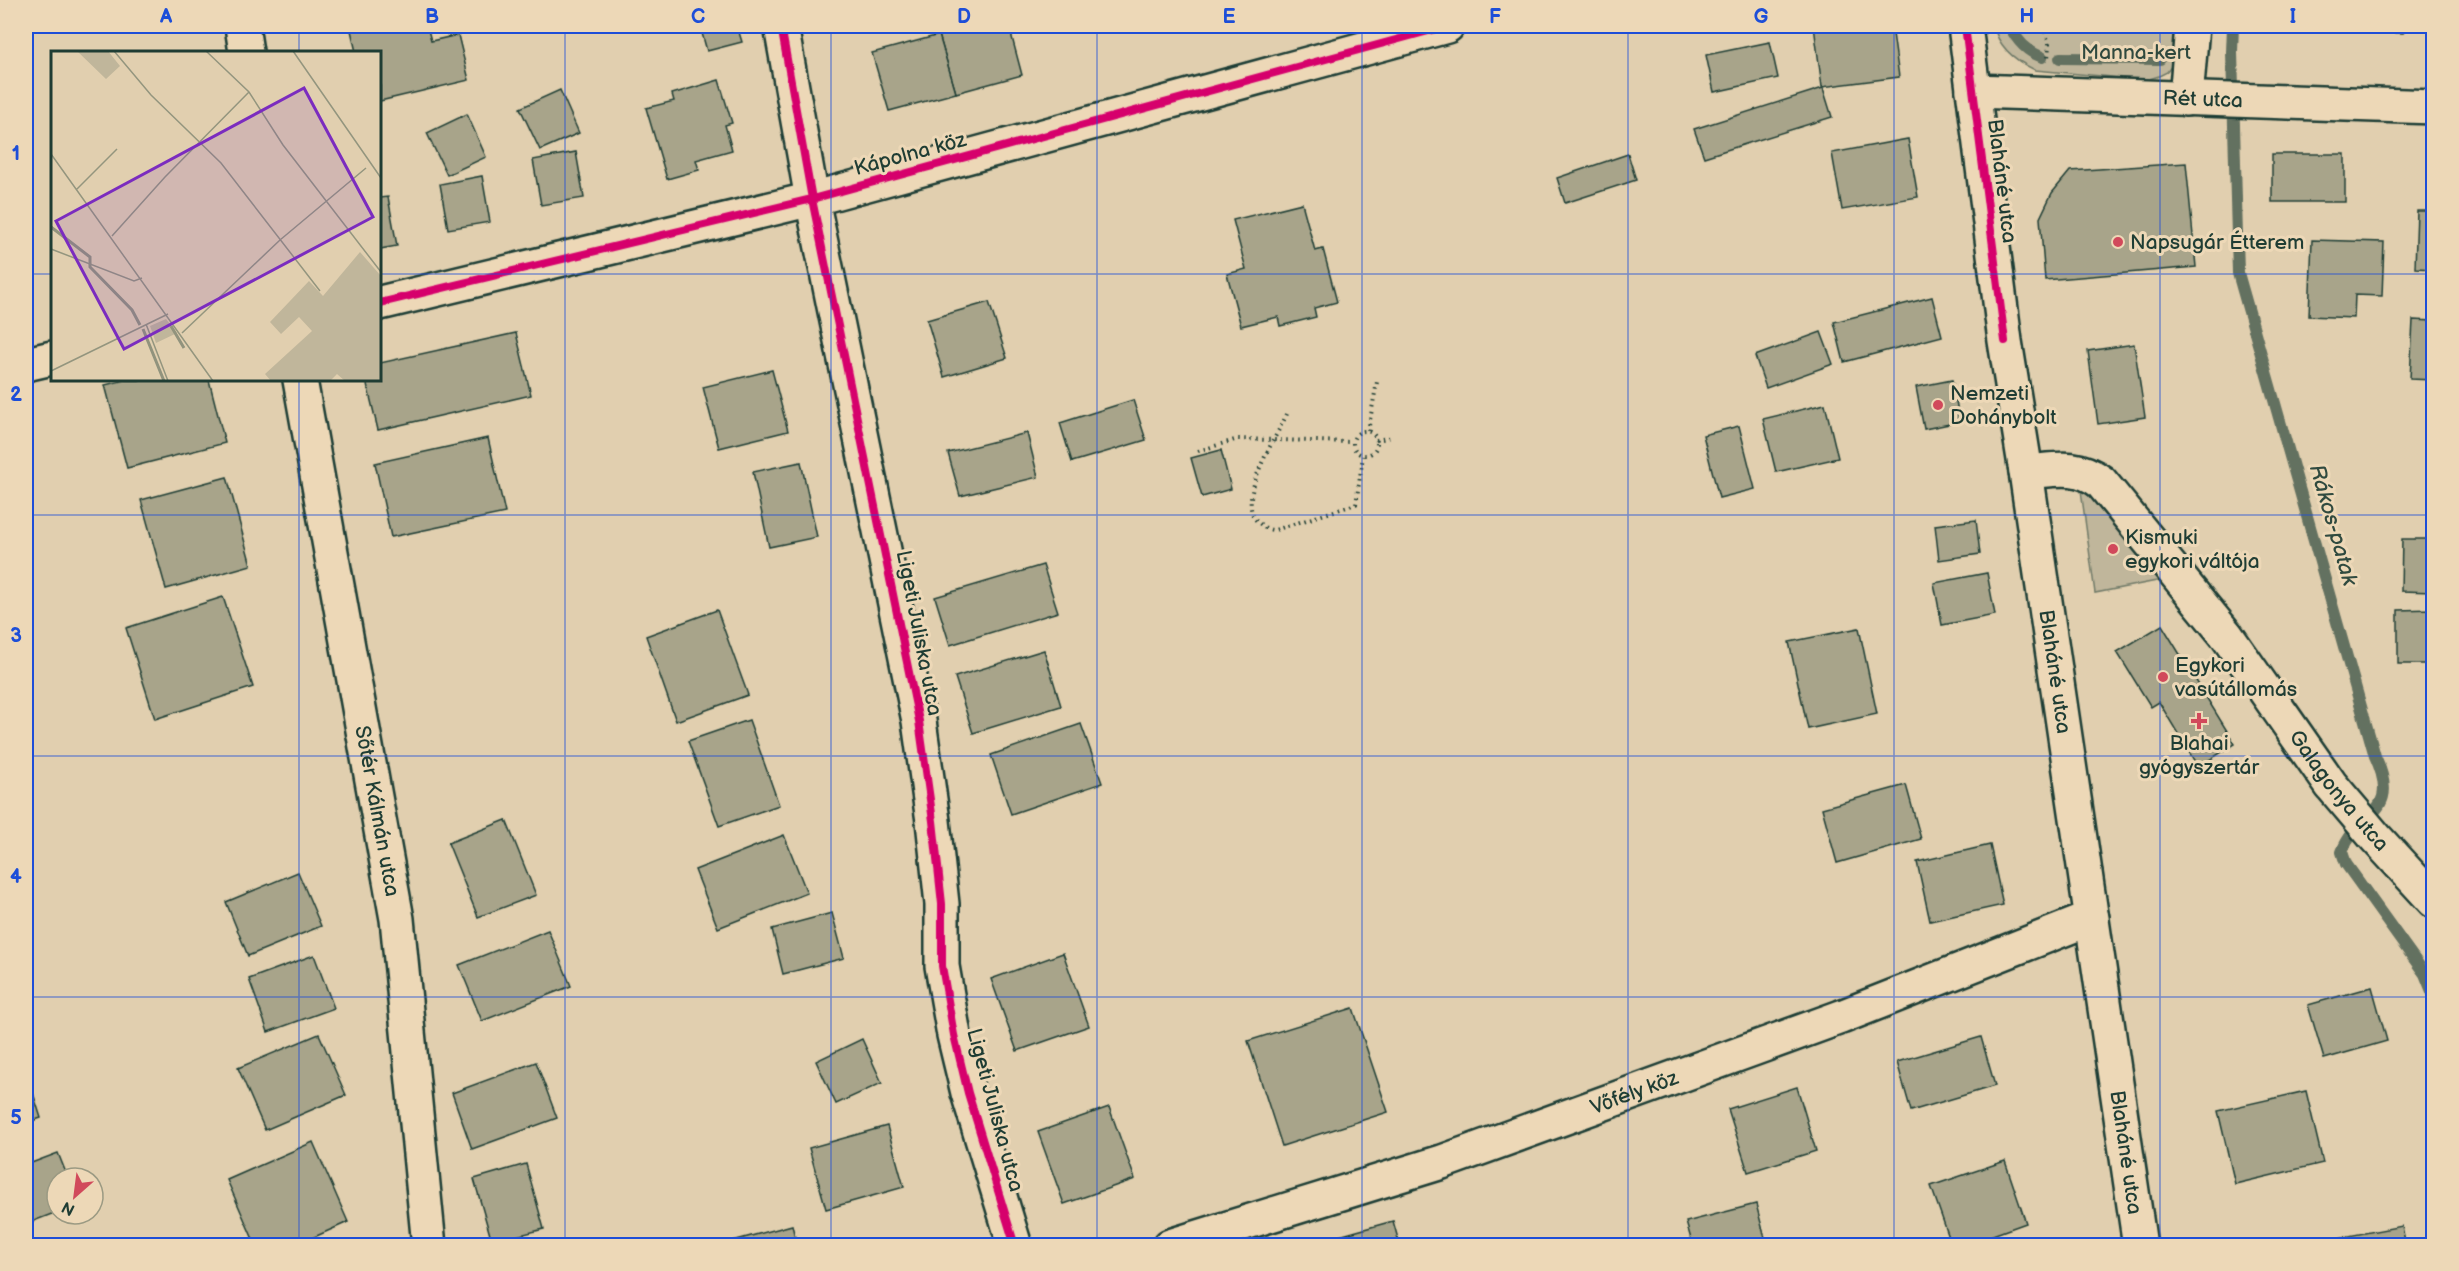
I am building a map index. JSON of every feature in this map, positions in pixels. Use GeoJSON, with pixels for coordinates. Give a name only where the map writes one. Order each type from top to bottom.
{"type":"FeatureCollection","features":[{"type":"Feature","properties":{"kind":"street"},"geometry":{"type":"LineString","coordinates":[[242,26],[246,51]]}},
{"type":"Feature","properties":{"kind":"street","name":"Ligeti Juliska utca"},"geometry":{"type":"LineString","coordinates":[[781,26],[812,199],[919,721],[942,904],[942,966],[954,1035],[968,1094],[1015,1245]]}},
{"type":"Feature","properties":{"kind":"street","name":"Kápolna köz"},"geometry":{"type":"LineString","coordinates":[[381,303],[812,199],[1447,26]]}},
{"type":"Feature","properties":{"kind":"street","name":"Blaháné utca"},"geometry":{"type":"LineString","coordinates":[[1965,26],[2005,341],[2140,1245]]}},
{"type":"Feature","properties":{"kind":"street"},"geometry":{"type":"LineString","coordinates":[[2192,26],[2196,99]]}},
{"type":"Feature","properties":{"kind":"street","name":"Rét utca"},"geometry":{"type":"LineString","coordinates":[[1973,91],[2433,107]]}},
{"type":"Feature","properties":{"kind":"street"},"geometry":{"type":"LineString","coordinates":[[26,364],[51,358]]}},
{"type":"Feature","properties":{"kind":"street","name":"Sőtér Kálmán utca"},"geometry":{"type":"LineString","coordinates":[[300,381],[397,919],[429,1245]]}},
{"type":"Feature","properties":{"kind":"street","name":"Galagonya utca"},"geometry":{"type":"LineString","coordinates":[[2026,472],[2077,468],[2101,482],[2228,636],[2331,785],[2433,901]]}},
{"type":"Feature","properties":{"kind":"street","name":"Vőfély köz"},"geometry":{"type":"LineString","coordinates":[[1170,1245],[1442,1162],[1841,1017],[2092,918]]}},
{"type":"Feature","properties":{"kind":"path"},"geometry":{"type":"LineString","coordinates":[[2043,26],[2049,43],[2047,66]]}},
{"type":"Feature","properties":{"kind":"path"},"geometry":{"type":"LineString","coordinates":[[1368,431],[1377,382]]}},
{"type":"Feature","properties":{"kind":"path"},"geometry":{"type":"LineString","coordinates":[[1287,414],[1253,483],[1249,500],[1252,516],[1261,524],[1272,530],[1356,504],[1363,456]]}},
{"type":"Feature","properties":{"kind":"path"},"geometry":{"type":"LineString","coordinates":[[1368,431],[1376,437],[1375,450],[1363,456],[1354,450],[1352,442],[1356,434],[1368,431]]}},
{"type":"Feature","properties":{"kind":"path"},"geometry":{"type":"LineString","coordinates":[[1376,440],[1393,437]]}},
{"type":"Feature","properties":{"kind":"path"},"geometry":{"type":"LineString","coordinates":[[1198,451],[1238,439],[1352,442]]}},
{"type":"Feature","properties":{"kind":"green space","name":"Manna-kert"},"geometry":{"type":"Polygon","coordinates":[[[1994,26],[2176,26],[2173,64],[2167,72],[2146,80],[2035,70],[2021,62],[2004,47],[1994,26]]]}},
{"type":"Feature","properties":{"kind":"green space"},"geometry":{"type":"Polygon","coordinates":[[[2081,490],[2088,491],[2167,579],[2095,593],[2081,490]]]}},
{"type":"Feature","properties":{"kind":"building"},"geometry":{"type":"Polygon","coordinates":[[[350,26],[427,26],[431,41],[458,35],[469,80],[381,101],[381,51],[356,51],[350,26]]]}},
{"type":"Feature","properties":{"kind":"building"},"geometry":{"type":"Polygon","coordinates":[[[700,26],[737,26],[742,42],[707,51],[700,26]]]}},
{"type":"Feature","properties":{"kind":"building"},"geometry":{"type":"Polygon","coordinates":[[[975,26],[1009,26],[1022,75],[956,93],[939,35],[975,26]]]}},
{"type":"Feature","properties":{"kind":"building"},"geometry":{"type":"Polygon","coordinates":[[[1814,26],[1892,26],[1899,77],[1822,87],[1814,26]]]}},
{"type":"Feature","properties":{"kind":"building"},"geometry":{"type":"Polygon","coordinates":[[[2312,26],[2412,26],[2403,33],[2316,30],[2312,26]]]}},
{"type":"Feature","properties":{"kind":"building"},"geometry":{"type":"Polygon","coordinates":[[[939,35],[956,93],[889,111],[872,53],[939,35]]]}},
{"type":"Feature","properties":{"kind":"building"},"geometry":{"type":"Polygon","coordinates":[[[1770,42],[1778,78],[1714,92],[1706,55],[1770,42]]]}},
{"type":"Feature","properties":{"kind":"building"},"geometry":{"type":"Polygon","coordinates":[[[719,80],[732,123],[725,125],[732,150],[696,160],[699,170],[667,179],[646,108],[674,101],[672,94],[719,80]]]}},
{"type":"Feature","properties":{"kind":"building"},"geometry":{"type":"Polygon","coordinates":[[[1823,88],[1832,117],[1704,157],[1694,129],[1823,88]]]}},
{"type":"Feature","properties":{"kind":"building"},"geometry":{"type":"Polygon","coordinates":[[[560,90],[579,133],[540,150],[520,108],[560,90]]]}},
{"type":"Feature","properties":{"kind":"building"},"geometry":{"type":"Polygon","coordinates":[[[467,114],[486,157],[447,175],[427,133],[467,114]]]}},
{"type":"Feature","properties":{"kind":"building"},"geometry":{"type":"Polygon","coordinates":[[[1908,139],[1918,197],[1842,210],[1832,153],[1908,139]]]}},
{"type":"Feature","properties":{"kind":"building"},"geometry":{"type":"Polygon","coordinates":[[[576,152],[584,198],[541,205],[533,160],[576,152]]]}},
{"type":"Feature","properties":{"kind":"building"},"geometry":{"type":"Polygon","coordinates":[[[1628,154],[1636,180],[1565,203],[1557,178],[1628,154]]]}},
{"type":"Feature","properties":{"kind":"building"},"geometry":{"type":"Polygon","coordinates":[[[2272,154],[2345,154],[2345,202],[2272,202],[2272,154]]]}},
{"type":"Feature","properties":{"kind":"building","name":"Napsugár Étterem"},"geometry":{"type":"Polygon","coordinates":[[[2186,163],[2196,267],[2045,280],[2040,218],[2052,193],[2070,171],[2186,163]]]}},
{"type":"Feature","properties":{"kind":"building"},"geometry":{"type":"Polygon","coordinates":[[[482,176],[490,222],[448,229],[440,184],[482,176]]]}},
{"type":"Feature","properties":{"kind":"building"},"geometry":{"type":"Polygon","coordinates":[[[388,197],[397,246],[381,249],[381,198],[388,197]]]}},
{"type":"Feature","properties":{"kind":"building"},"geometry":{"type":"Polygon","coordinates":[[[1302,203],[1315,251],[1323,249],[1337,302],[1314,308],[1316,317],[1280,326],[1278,317],[1241,326],[1227,274],[1246,269],[1233,220],[1302,203]]]}},
{"type":"Feature","properties":{"kind":"building"},"geometry":{"type":"Polygon","coordinates":[[[2417,211],[2434,211],[2434,269],[2415,268],[2417,211]]]}},
{"type":"Feature","properties":{"kind":"building"},"geometry":{"type":"Polygon","coordinates":[[[2312,240],[2384,242],[2382,296],[2355,295],[2354,318],[2309,316],[2312,240]]]}},
{"type":"Feature","properties":{"kind":"building"},"geometry":{"type":"Polygon","coordinates":[[[1932,297],[1942,336],[1844,362],[1834,322],[1932,297]]]}},
{"type":"Feature","properties":{"kind":"building"},"geometry":{"type":"Polygon","coordinates":[[[989,302],[1007,358],[944,377],[927,320],[989,302]]]}},
{"type":"Feature","properties":{"kind":"building"},"geometry":{"type":"Polygon","coordinates":[[[2413,320],[2434,321],[2434,380],[2410,379],[2413,320]]]}},
{"type":"Feature","properties":{"kind":"building"},"geometry":{"type":"Polygon","coordinates":[[[1821,332],[1833,364],[1766,388],[1755,356],[1821,332]]]}},
{"type":"Feature","properties":{"kind":"building"},"geometry":{"type":"Polygon","coordinates":[[[516,333],[531,395],[378,430],[366,381],[381,381],[381,363],[516,333]]]}},
{"type":"Feature","properties":{"kind":"building"},"geometry":{"type":"Polygon","coordinates":[[[2134,344],[2145,417],[2098,424],[2088,351],[2134,344]]]}},
{"type":"Feature","properties":{"kind":"building"},"geometry":{"type":"Polygon","coordinates":[[[772,370],[788,431],[719,448],[703,387],[772,370]]]}},
{"type":"Feature","properties":{"kind":"building","name":"Nemzeti Dohánybolt"},"geometry":{"type":"Polygon","coordinates":[[[1952,380],[1960,422],[1924,429],[1916,387],[1952,380]]]}},
{"type":"Feature","properties":{"kind":"building"},"geometry":{"type":"Polygon","coordinates":[[[121,381],[209,381],[225,443],[127,468],[105,385],[121,381]]]}},
{"type":"Feature","properties":{"kind":"building"},"geometry":{"type":"Polygon","coordinates":[[[1133,400],[1146,440],[1072,462],[1060,423],[1133,400]]]}},
{"type":"Feature","properties":{"kind":"building"},"geometry":{"type":"Polygon","coordinates":[[[1825,404],[1838,458],[1776,472],[1763,419],[1825,404]]]}},
{"type":"Feature","properties":{"kind":"building"},"geometry":{"type":"Polygon","coordinates":[[[1739,426],[1755,489],[1719,498],[1703,435],[1739,426]]]}},
{"type":"Feature","properties":{"kind":"building"},"geometry":{"type":"Polygon","coordinates":[[[1027,433],[1038,477],[960,496],[948,453],[1027,433]]]}},
{"type":"Feature","properties":{"kind":"building"},"geometry":{"type":"Polygon","coordinates":[[[488,438],[505,513],[391,537],[375,463],[488,438]]]}},
{"type":"Feature","properties":{"kind":"building"},"geometry":{"type":"Polygon","coordinates":[[[1221,450],[1231,489],[1202,497],[1191,458],[1221,450]]]}},
{"type":"Feature","properties":{"kind":"building"},"geometry":{"type":"Polygon","coordinates":[[[801,462],[817,537],[769,547],[753,472],[801,462]]]}},
{"type":"Feature","properties":{"kind":"building"},"geometry":{"type":"Polygon","coordinates":[[[227,477],[251,565],[166,589],[141,500],[227,477]]]}},
{"type":"Feature","properties":{"kind":"building"},"geometry":{"type":"Polygon","coordinates":[[[1976,520],[1980,554],[1939,560],[1935,525],[1976,520]]]}},
{"type":"Feature","properties":{"kind":"building"},"geometry":{"type":"Polygon","coordinates":[[[2402,539],[2434,539],[2434,592],[2401,591],[2402,539]]]}},
{"type":"Feature","properties":{"kind":"building"},"geometry":{"type":"Polygon","coordinates":[[[1043,565],[1058,612],[950,645],[935,597],[1043,565]]]}},
{"type":"Feature","properties":{"kind":"building"},"geometry":{"type":"Polygon","coordinates":[[[1987,573],[1995,615],[1942,625],[1934,583],[1987,573]]]}},
{"type":"Feature","properties":{"kind":"building"},"geometry":{"type":"Polygon","coordinates":[[[223,597],[253,687],[155,719],[126,628],[223,597]]]}},
{"type":"Feature","properties":{"kind":"building"},"geometry":{"type":"Polygon","coordinates":[[[2434,609],[2434,664],[2398,664],[2398,610],[2434,609]]]}},
{"type":"Feature","properties":{"kind":"building"},"geometry":{"type":"Polygon","coordinates":[[[717,610],[748,695],[676,721],[646,636],[717,610]]]}},
{"type":"Feature","properties":{"kind":"building","name":"Egykori vasútállomás"},"geometry":{"type":"Polygon","coordinates":[[[2162,625],[2235,744],[2198,767],[2159,702],[2151,707],[2117,652],[2162,625]]]}},
{"type":"Feature","properties":{"kind":"building"},"geometry":{"type":"Polygon","coordinates":[[[1859,628],[1877,714],[1808,729],[1789,642],[1859,628]]]}},
{"type":"Feature","properties":{"kind":"building"},"geometry":{"type":"Polygon","coordinates":[[[1044,650],[1061,706],[973,733],[955,677],[1044,650]]]}},
{"type":"Feature","properties":{"kind":"building"},"geometry":{"type":"Polygon","coordinates":[[[749,720],[779,805],[719,826],[688,741],[749,720]]]}},
{"type":"Feature","properties":{"kind":"building"},"geometry":{"type":"Polygon","coordinates":[[[1081,724],[1102,783],[1011,814],[991,755],[1081,724]]]}},
{"type":"Feature","properties":{"kind":"building"},"geometry":{"type":"Polygon","coordinates":[[[1906,785],[1921,839],[1837,863],[1822,808],[1906,785]]]}},
{"type":"Feature","properties":{"kind":"building"},"geometry":{"type":"Polygon","coordinates":[[[506,820],[536,895],[478,917],[448,843],[506,820]]]}},
{"type":"Feature","properties":{"kind":"building"},"geometry":{"type":"Polygon","coordinates":[[[784,835],[807,893],[718,928],[695,870],[784,835]]]}},
{"type":"Feature","properties":{"kind":"building"},"geometry":{"type":"Polygon","coordinates":[[[1990,845],[2003,905],[1930,921],[1917,862],[1990,845]]]}},
{"type":"Feature","properties":{"kind":"building"},"geometry":{"type":"Polygon","coordinates":[[[298,872],[321,926],[248,956],[226,902],[298,872]]]}},
{"type":"Feature","properties":{"kind":"building"},"geometry":{"type":"Polygon","coordinates":[[[832,913],[844,958],[783,974],[772,929],[832,913]]]}},
{"type":"Feature","properties":{"kind":"building"},"geometry":{"type":"Polygon","coordinates":[[[548,930],[571,986],[482,1021],[459,965],[548,930]]]}},
{"type":"Feature","properties":{"kind":"building"},"geometry":{"type":"Polygon","coordinates":[[[1063,953],[1089,1026],[1017,1051],[991,979],[1063,953]]]}},
{"type":"Feature","properties":{"kind":"building"},"geometry":{"type":"Polygon","coordinates":[[[314,955],[334,1008],[268,1032],[249,979],[314,955]]]}},
{"type":"Feature","properties":{"kind":"building"},"geometry":{"type":"Polygon","coordinates":[[[2372,987],[2387,1041],[2324,1059],[2308,1005],[2372,987]]]}},
{"type":"Feature","properties":{"kind":"building"},"geometry":{"type":"Polygon","coordinates":[[[1353,1008],[1388,1112],[1282,1146],[1248,1041],[1353,1008]]]}},
{"type":"Feature","properties":{"kind":"building"},"geometry":{"type":"Polygon","coordinates":[[[319,1034],[346,1095],[265,1130],[238,1068],[319,1034]]]}},
{"type":"Feature","properties":{"kind":"building"},"geometry":{"type":"Polygon","coordinates":[[[1981,1037],[1995,1086],[1911,1111],[1897,1062],[1981,1037]]]}},
{"type":"Feature","properties":{"kind":"building"},"geometry":{"type":"Polygon","coordinates":[[[862,1039],[882,1083],[836,1104],[816,1061],[862,1039]]]}},
{"type":"Feature","properties":{"kind":"building"},"geometry":{"type":"Polygon","coordinates":[[[536,1062],[557,1118],[472,1149],[452,1093],[536,1062]]]}},
{"type":"Feature","properties":{"kind":"building"},"geometry":{"type":"Polygon","coordinates":[[[26,1074],[41,1118],[26,1123],[26,1074]]]}},
{"type":"Feature","properties":{"kind":"building"},"geometry":{"type":"Polygon","coordinates":[[[1797,1087],[1816,1151],[1748,1172],[1728,1109],[1797,1087]]]}},
{"type":"Feature","properties":{"kind":"building"},"geometry":{"type":"Polygon","coordinates":[[[2306,1091],[2323,1163],[2235,1184],[2218,1111],[2306,1091]]]}},
{"type":"Feature","properties":{"kind":"building"},"geometry":{"type":"Polygon","coordinates":[[[1109,1107],[1135,1179],[1064,1204],[1038,1132],[1109,1107]]]}},
{"type":"Feature","properties":{"kind":"building"},"geometry":{"type":"Polygon","coordinates":[[[887,1126],[904,1187],[826,1209],[809,1148],[887,1126]]]}},
{"type":"Feature","properties":{"kind":"building"},"geometry":{"type":"Polygon","coordinates":[[[313,1142],[348,1222],[294,1246],[256,1246],[227,1180],[313,1142]]]}},
{"type":"Feature","properties":{"kind":"building"},"geometry":{"type":"Polygon","coordinates":[[[58,1153],[63,1166],[45,1166],[45,1217],[26,1224],[26,1165],[58,1153]]]}},
{"type":"Feature","properties":{"kind":"building"},"geometry":{"type":"Polygon","coordinates":[[[2005,1161],[2026,1223],[1962,1246],[1952,1246],[1931,1186],[2005,1161]]]}},
{"type":"Feature","properties":{"kind":"building"},"geometry":{"type":"Polygon","coordinates":[[[526,1164],[544,1229],[492,1242],[474,1179],[526,1164]]]}},
{"type":"Feature","properties":{"kind":"building"},"geometry":{"type":"Polygon","coordinates":[[[1756,1204],[1767,1246],[1693,1246],[1686,1222],[1756,1204]]]}},
{"type":"Feature","properties":{"kind":"building"},"geometry":{"type":"Polygon","coordinates":[[[1393,1221],[1400,1246],[1303,1246],[1393,1221]]]}},
{"type":"Feature","properties":{"kind":"building"},"geometry":{"type":"Polygon","coordinates":[[[792,1225],[797,1246],[725,1246],[725,1243],[792,1225]]]}},
{"type":"Feature","properties":{"kind":"building"},"geometry":{"type":"Polygon","coordinates":[[[2402,1226],[2406,1246],[2333,1246],[2332,1239],[2402,1226]]]}},
{"type":"Feature","properties":{"kind":"waterway"},"geometry":{"type":"LineString","coordinates":[[2010,26],[2023,45],[2042,57]]}},
{"type":"Feature","properties":{"kind":"waterway","name":"Rákos-patak"},"geometry":{"type":"LineString","coordinates":[[2233,26],[2238,273],[2382,776],[2384,791],[2375,811],[2349,838],[2342,852],[2346,864],[2425,974],[2434,996]]}},
{"type":"Feature","properties":{"kind":"waterway"},"geometry":{"type":"LineString","coordinates":[[2060,58],[2160,59]]}},
{"type":"Feature","properties":{"kind":"cycle path"},"geometry":{"type":"LineString","coordinates":[[781,26],[812,199],[919,721],[942,904],[942,966],[954,1035],[968,1093],[1015,1246]]}},
{"type":"Feature","properties":{"kind":"cycle path"},"geometry":{"type":"LineString","coordinates":[[381,303],[812,199],[1447,26]]}},
{"type":"Feature","properties":{"kind":"cycle path"},"geometry":{"type":"LineString","coordinates":[[1965,26],[2005,341]]}},
{"type":"Feature","properties":{"kind":"place","name":"Napsugár Étterem"},"geometry":{"type":"Point","coordinates":[2118,242]}},
{"type":"Feature","properties":{"kind":"place","name":"Nemzeti Dohánybolt"},"geometry":{"type":"Point","coordinates":[1938,405]}},
{"type":"Feature","properties":{"kind":"place","name":"Kismuki egykori váltója"},"geometry":{"type":"Point","coordinates":[2113,549]}},
{"type":"Feature","properties":{"kind":"place","name":"Egykori vasútállomás"},"geometry":{"type":"Point","coordinates":[2163,677]}},
{"type":"Feature","properties":{"kind":"place","name":"Blahai gyógyszertár"},"geometry":{"type":"Point","coordinates":[2199,721]}}]}
